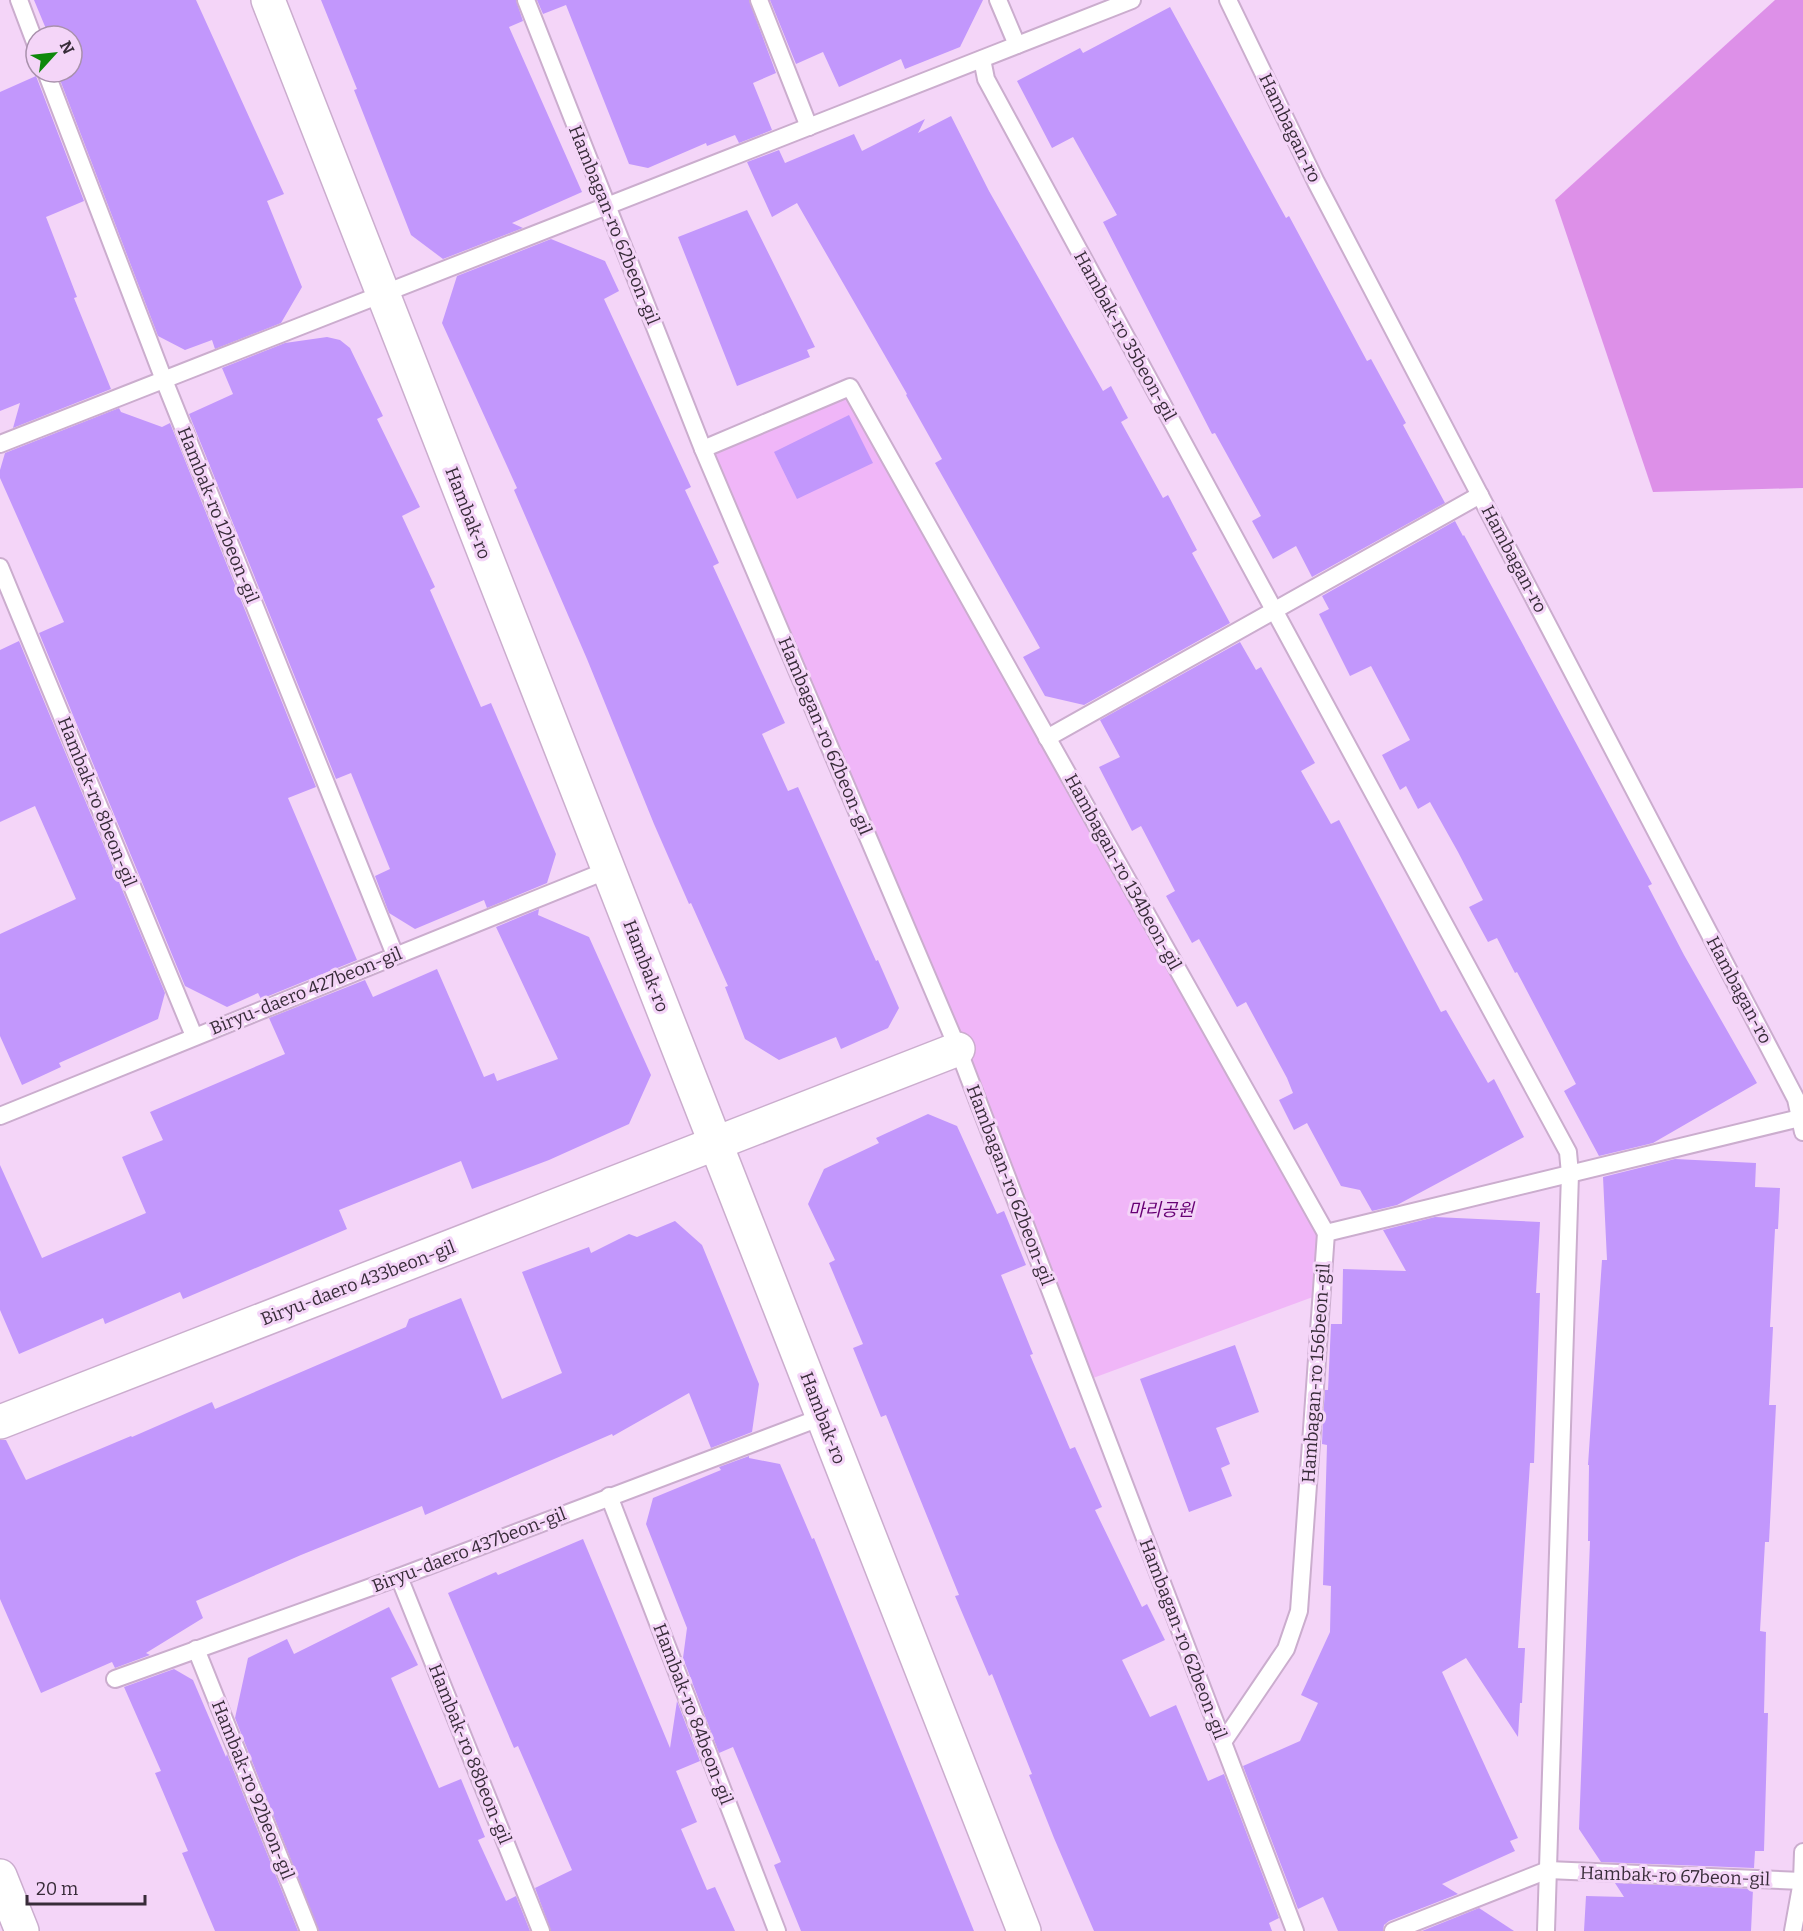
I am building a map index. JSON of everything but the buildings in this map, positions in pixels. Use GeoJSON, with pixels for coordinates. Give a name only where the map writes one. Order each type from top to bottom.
{"type":"FeatureCollection","features":[{"type":"Feature","properties":{"kind":"street","name":"Hambak-ro"},"geometry":{"type":"LineString","coordinates":[[268,0],[1024,1931]]}},
{"type":"Feature","properties":{"kind":"street","name":"Biryu-daero 433beon-gil"},"geometry":{"type":"LineString","coordinates":[[0,1422],[958,1049]]}},
{"type":"Feature","properties":{"kind":"street"},"geometry":{"type":"LineString","coordinates":[[0,1876],[22,1931]]}},
{"type":"Feature","properties":{"kind":"lane"},"geometry":{"type":"LineString","coordinates":[[19,0],[28,24]]}},
{"type":"Feature","properties":{"kind":"lane","name":"Hambagan-ro 62beon-gil"},"geometry":{"type":"LineString","coordinates":[[526,0],[703,449],[958,1049],[1295,1931]]}},
{"type":"Feature","properties":{"kind":"lane"},"geometry":{"type":"LineString","coordinates":[[759,0],[809,127]]}},
{"type":"Feature","properties":{"kind":"lane"},"geometry":{"type":"LineString","coordinates":[[998,0],[1017,45]]}},
{"type":"Feature","properties":{"kind":"lane"},"geometry":{"type":"LineString","coordinates":[[0,444],[1132,0]]}},
{"type":"Feature","properties":{"kind":"lane","name":"Hambagan-ro"},"geometry":{"type":"LineString","coordinates":[[1228,0],[1316,182],[1796,1099],[1802,1124]]}},
{"type":"Feature","properties":{"kind":"lane","name":"Hambak-ro 35beon-gil"},"geometry":{"type":"LineString","coordinates":[[982,59],[986,79],[1275,610]]}},
{"type":"Feature","properties":{"kind":"lane","name":"Hambak-ro 12beon-gil"},"geometry":{"type":"LineString","coordinates":[[51,84],[164,380],[395,955]]}},
{"type":"Feature","properties":{"kind":"lane"},"geometry":{"type":"LineString","coordinates":[[703,449],[850,387],[1047,738],[1480,495]]}},
{"type":"Feature","properties":{"kind":"lane","name":"Hambak-ro 8beon-gil"},"geometry":{"type":"LineString","coordinates":[[0,567],[194,1036]]}},
{"type":"Feature","properties":{"kind":"lane"},"geometry":{"type":"LineString","coordinates":[[1275,610],[1568,1152],[1570,1174],[1546,1931]]}},
{"type":"Feature","properties":{"kind":"lane","name":"Hambagan-ro 134beon-gil"},"geometry":{"type":"LineString","coordinates":[[1047,738],[1326,1233]]}},
{"type":"Feature","properties":{"kind":"lane","name":"Biryu-daero 427beon-gil"},"geometry":{"type":"LineString","coordinates":[[1,1112],[608,870]]}},
{"type":"Feature","properties":{"kind":"lane"},"geometry":{"type":"LineString","coordinates":[[1326,1233],[1570,1174],[1802,1124]]}},
{"type":"Feature","properties":{"kind":"lane","name":"Hambagan-ro 156beon-gil"},"geometry":{"type":"LineString","coordinates":[[1223,1742],[1286,1649],[1299,1611],[1326,1233]]}},
{"type":"Feature","properties":{"kind":"lane","name":"Biryu-daero 437beon-gil"},"geometry":{"type":"LineString","coordinates":[[115,1679],[399,1577],[822,1417]]}},
{"type":"Feature","properties":{"kind":"lane","name":"Hambak-ro 84beon-gil"},"geometry":{"type":"LineString","coordinates":[[609,1496],[777,1931]]}},
{"type":"Feature","properties":{"kind":"lane","name":"Hambak-ro 88beon-gil"},"geometry":{"type":"LineString","coordinates":[[399,1577],[541,1931]]}},
{"type":"Feature","properties":{"kind":"lane","name":"Hambak-ro 92beon-gil"},"geometry":{"type":"LineString","coordinates":[[196,1648],[309,1931]]}},
{"type":"Feature","properties":{"kind":"lane"},"geometry":{"type":"LineString","coordinates":[[1794,1931],[1802,1881],[1803,1852]]}},
{"type":"Feature","properties":{"kind":"lane","name":"Hambak-ro 67beon-gil"},"geometry":{"type":"LineString","coordinates":[[1393,1931],[1548,1870],[1802,1881]]}},
{"type":"Feature","properties":{"kind":"green space","name":"마리공원"},"geometry":{"type":"Polygon","coordinates":[[[850,387],[1326,1233],[1321,1294],[1085,1381],[958,1049],[703,449],[850,387]]]}},
{"type":"Feature","properties":{"kind":"shaded area"},"geometry":{"type":"Polygon","coordinates":[[[1775,0],[1803,0],[1803,488],[1653,492],[1555,200],[1775,0]]]}}]}
